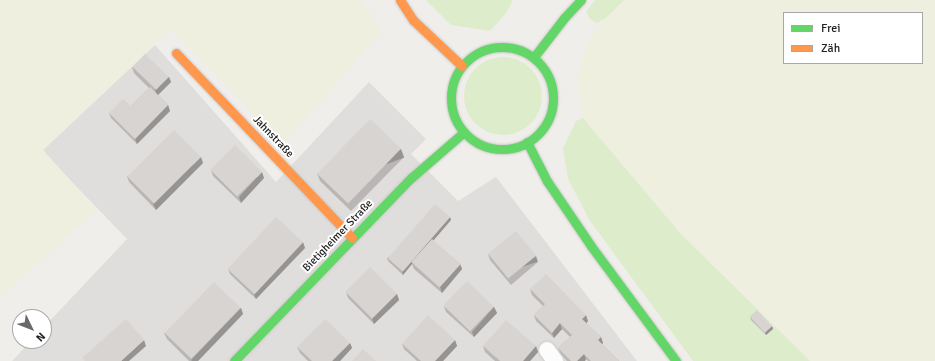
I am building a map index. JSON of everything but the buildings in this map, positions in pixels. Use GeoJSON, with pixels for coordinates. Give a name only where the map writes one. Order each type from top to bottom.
{"type":"FeatureCollection","features":[{"type":"Feature","properties":{"kind":"main road"},"geometry":{"type":"LineString","coordinates":[[400,0],[413,20],[462,66]]}},
{"type":"Feature","properties":{"kind":"main road"},"geometry":{"type":"LineString","coordinates":[[534,57],[564,18],[581,0]]}},
{"type":"Feature","properties":{"kind":"main road"},"geometry":{"type":"LineString","coordinates":[[502,46],[516,48],[534,57],[542,65],[550,80],[553,97],[549,118],[542,130],[527,142],[509,148],[497,149],[479,143],[464,132],[454,116],[451,102],[452,88],[462,66],[475,54],[488,48],[502,46]]}},
{"type":"Feature","properties":{"kind":"main road","name":"Jahnstraße"},"geometry":{"type":"LineString","coordinates":[[176,53],[352,238]]}},
{"type":"Feature","properties":{"kind":"main road","name":"Bietigheimer Straße"},"geometry":{"type":"LineString","coordinates":[[234,361],[411,178],[464,132]]}},
{"type":"Feature","properties":{"kind":"main road"},"geometry":{"type":"LineString","coordinates":[[527,142],[547,181],[591,246],[676,361]]}},
{"type":"Feature","properties":{"kind":"shaded area"},"geometry":{"type":"Polygon","coordinates":[[[155,45],[276,182],[369,82],[426,139],[411,154],[458,201],[496,177],[637,361],[12,361],[23,349],[52,349],[52,319],[127,239],[42,151],[155,45]]]}},
{"type":"Feature","properties":{"kind":"green space"},"geometry":{"type":"Polygon","coordinates":[[[0,0],[362,0],[382,31],[283,144],[171,29],[43,150],[97,210],[0,297],[0,0]]]}},
{"type":"Feature","properties":{"kind":"green space"},"geometry":{"type":"Polygon","coordinates":[[[426,0],[513,0],[506,13],[490,31],[451,25],[426,0]]]}},
{"type":"Feature","properties":{"kind":"green space"},"geometry":{"type":"Polygon","coordinates":[[[595,0],[624,0],[605,19],[597,23],[590,19],[586,12],[595,0]]]}},
{"type":"Feature","properties":{"kind":"green space"},"geometry":{"type":"Polygon","coordinates":[[[624,0],[935,0],[935,361],[810,361],[680,233],[583,118],[577,77],[588,43],[605,19],[624,0]]]}},
{"type":"Feature","properties":{"kind":"green space"},"geometry":{"type":"Polygon","coordinates":[[[503,57],[518,60],[531,68],[539,81],[542,96],[539,111],[531,124],[518,132],[503,135],[488,132],[475,124],[467,111],[464,96],[467,81],[475,68],[488,60],[503,57]]]}},
{"type":"Feature","properties":{"kind":"green space"},"geometry":{"type":"Polygon","coordinates":[[[583,118],[680,233],[810,361],[693,361],[590,221],[568,179],[563,148],[576,121],[583,118]]]}},
{"type":"Feature","properties":{"kind":"traffic: fast"},"geometry":{"type":"LineString","coordinates":[[534,57],[564,18],[581,0]]}},
{"type":"Feature","properties":{"kind":"traffic: fast"},"geometry":{"type":"LineString","coordinates":[[502,47],[522,51],[538,62],[549,78],[553,98],[549,118],[538,134],[522,145],[502,149],[482,145],[466,134],[455,118],[451,98],[455,78],[466,62],[482,51],[502,47]]}},
{"type":"Feature","properties":{"kind":"traffic: fast"},"geometry":{"type":"LineString","coordinates":[[234,361],[411,178],[464,132]]}},
{"type":"Feature","properties":{"kind":"traffic: fast"},"geometry":{"type":"LineString","coordinates":[[527,142],[547,181],[591,246],[676,361]]}},
{"type":"Feature","properties":{"kind":"traffic: slow"},"geometry":{"type":"LineString","coordinates":[[400,0],[413,20],[462,66]]}},
{"type":"Feature","properties":{"kind":"traffic: slow"},"geometry":{"type":"LineString","coordinates":[[176,53],[352,238]]}}]}
